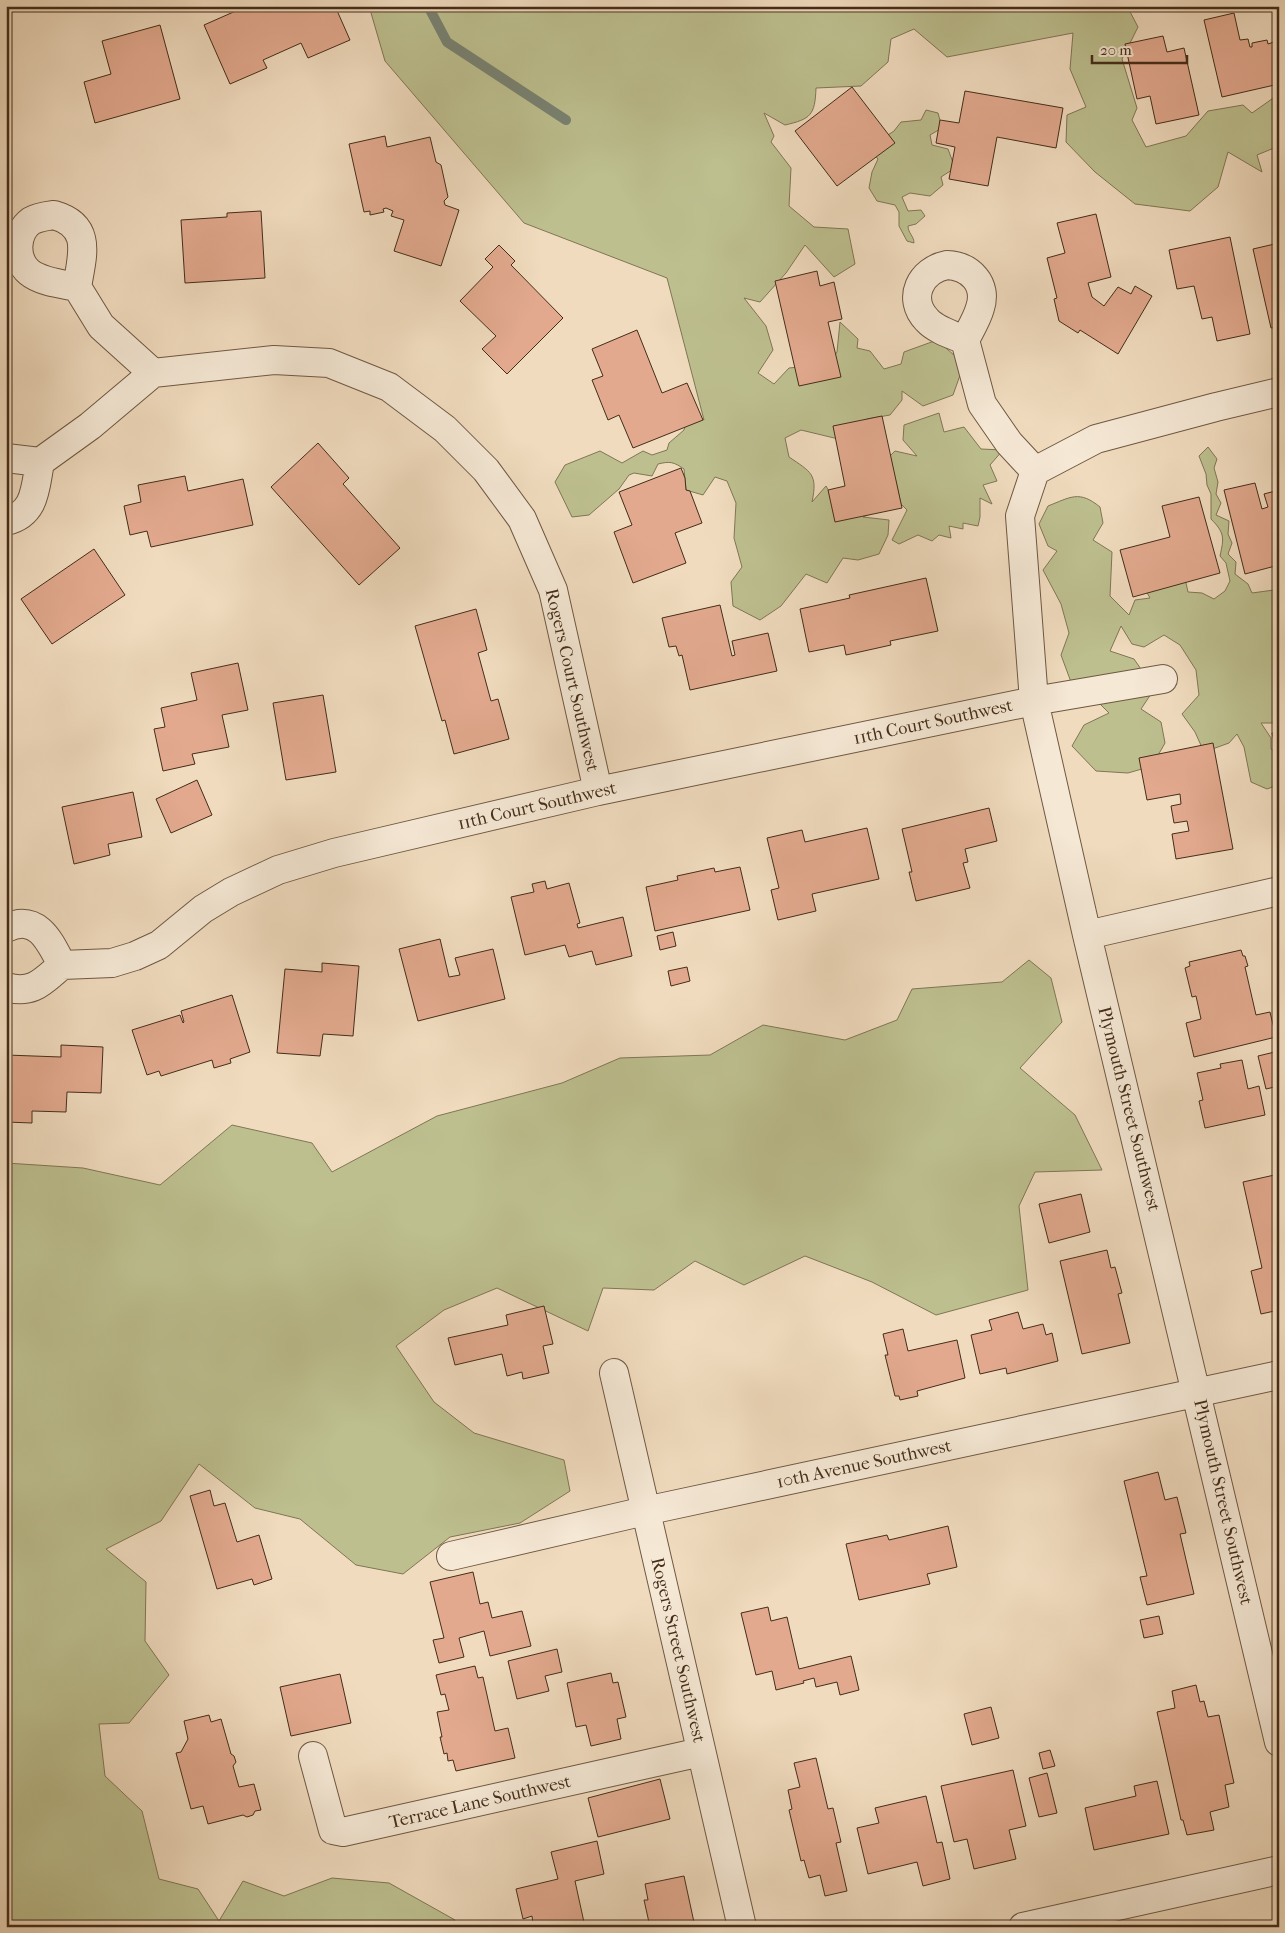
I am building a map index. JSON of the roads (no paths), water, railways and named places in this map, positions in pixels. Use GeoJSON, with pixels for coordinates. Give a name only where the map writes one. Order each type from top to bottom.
{"type":"FeatureCollection","features":[{"type":"Feature","properties":{"kind":"street"},"geometry":{"type":"LineString","coordinates":[[6,458],[40,462],[90,426],[153,373],[101,326],[77,288]]}},
{"type":"Feature","properties":{"kind":"street"},"geometry":{"type":"LineString","coordinates":[[965,340],[982,404],[1009,443],[1035,471],[1096,439],[1279,392]]}},
{"type":"Feature","properties":{"kind":"street","name":"Rogers Court Southwest"},"geometry":{"type":"LineString","coordinates":[[153,373],[274,360],[329,363],[389,387],[444,429],[486,470],[522,519],[553,590],[598,791]]}},
{"type":"Feature","properties":{"kind":"street"},"geometry":{"type":"LineString","coordinates":[[6,521],[23,514],[30,506],[34,496],[40,462]]}},
{"type":"Feature","properties":{"kind":"street","name":"Plymouth Street Southwest"},"geometry":{"type":"LineString","coordinates":[[1035,471],[1020,516],[1034,701],[1087,935],[1279,1742]]}},
{"type":"Feature","properties":{"kind":"street","name":"11th Court Southwest"},"geometry":{"type":"LineString","coordinates":[[62,965],[112,962],[135,956],[159,945],[203,909],[230,892],[278,870],[334,852],[598,791],[1034,701],[1163,679]]}},
{"type":"Feature","properties":{"kind":"street"},"geometry":{"type":"LineString","coordinates":[[1087,935],[1279,891]]}},
{"type":"Feature","properties":{"kind":"street"},"geometry":{"type":"LineString","coordinates":[[6,928],[20,924],[30,925],[40,930],[48,938],[62,965],[37,986],[27,990],[16,990],[6,987]]}},
{"type":"Feature","properties":{"kind":"street","name":"Rogers Street Southwest"},"geometry":{"type":"LineString","coordinates":[[614,1373],[742,1927]]}},
{"type":"Feature","properties":{"kind":"street","name":"10th Avenue Southwest"},"geometry":{"type":"LineString","coordinates":[[450,1556],[645,1511],[1279,1375]]}},
{"type":"Feature","properties":{"kind":"street","name":"Terrace Lane Southwest"},"geometry":{"type":"LineString","coordinates":[[313,1756],[333,1830],[342,1832],[702,1752]]}},
{"type":"Feature","properties":{"kind":"street"},"geometry":{"type":"LineString","coordinates":[[1023,1927],[1279,1870]]}},
{"type":"Feature","properties":{"kind":"waterway"},"geometry":{"type":"LineString","coordinates":[[428,6],[447,42],[566,120]]}}]}
